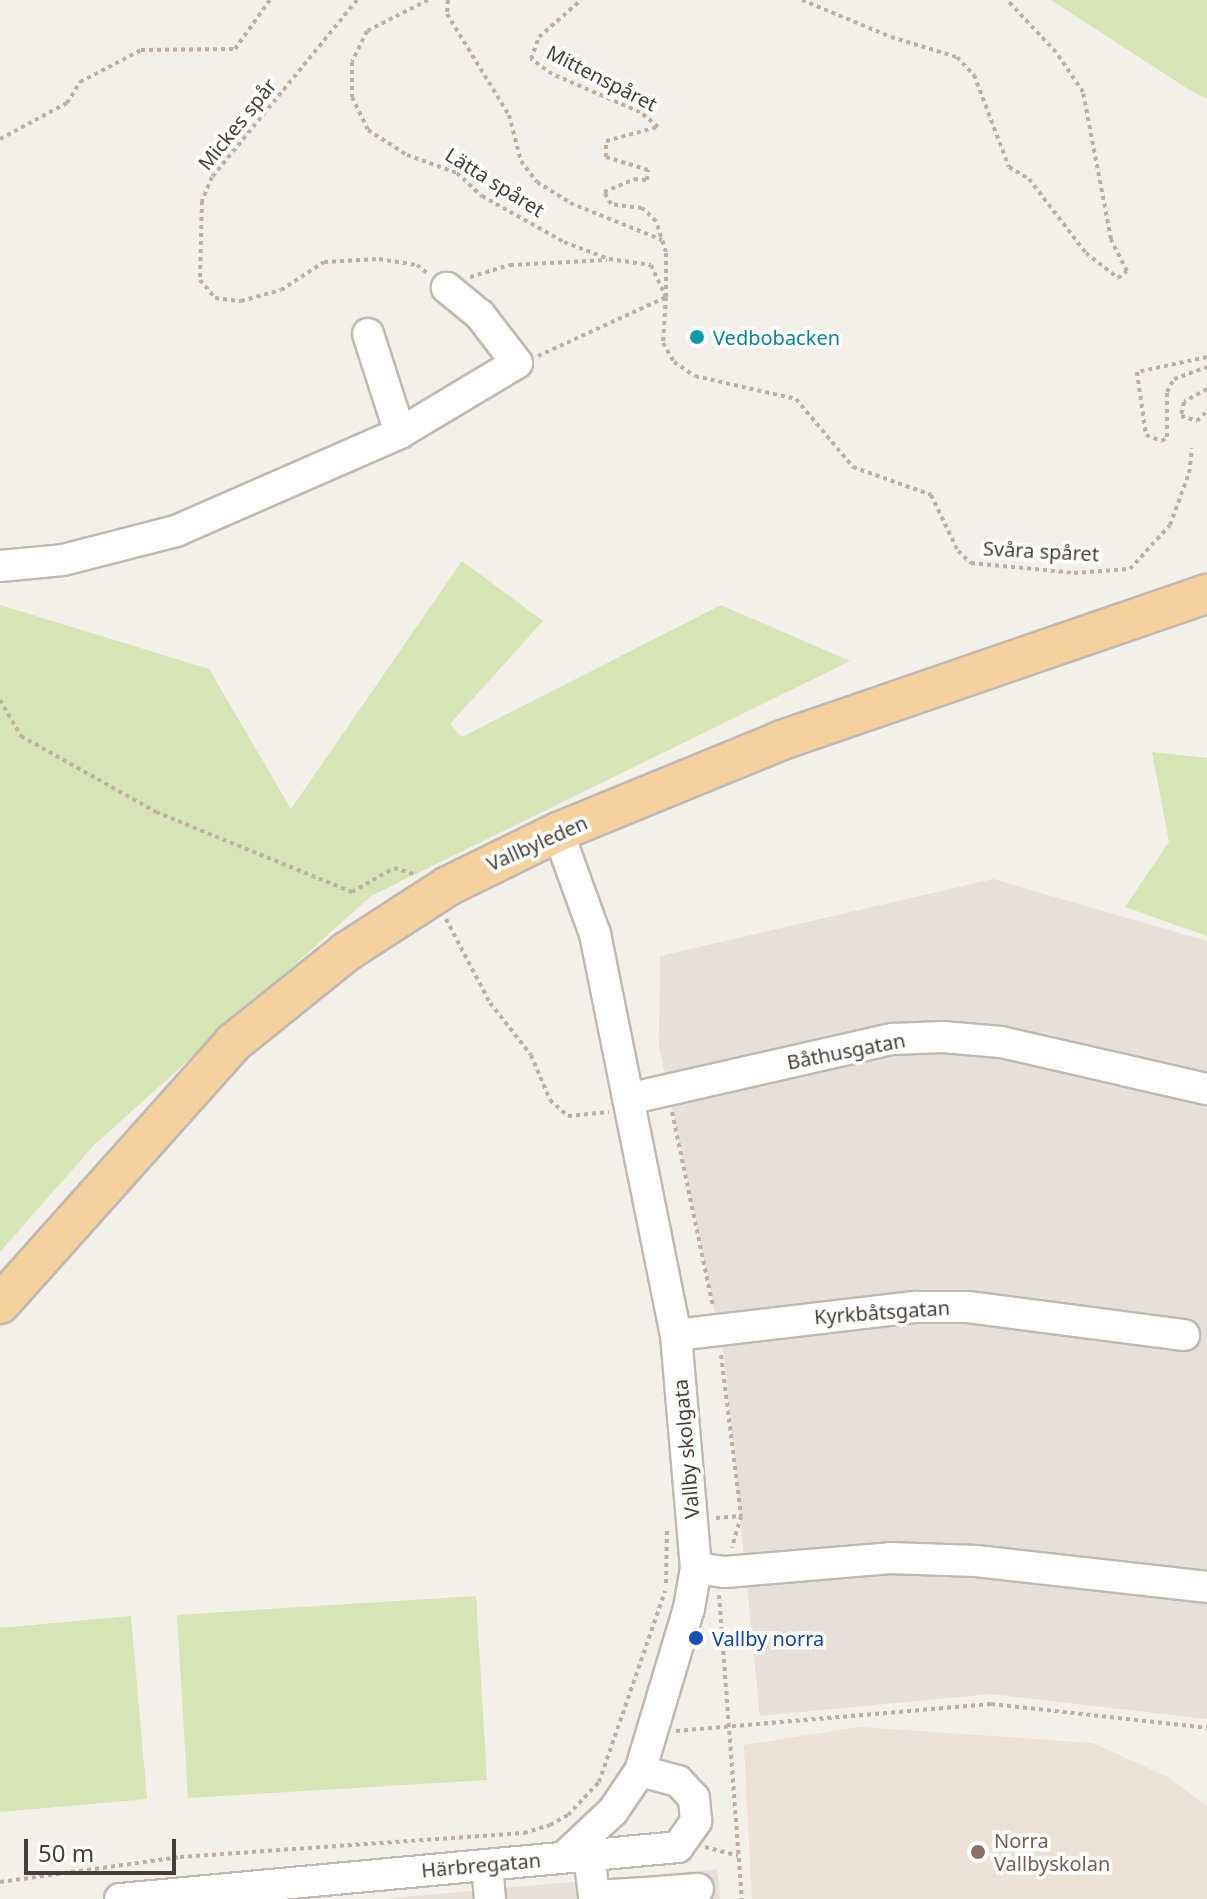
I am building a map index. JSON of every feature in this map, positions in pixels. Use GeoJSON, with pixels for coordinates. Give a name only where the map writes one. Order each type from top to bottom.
{"type":"FeatureCollection","features":[{"type":"Feature","properties":{"kind":"main road","name":"Vallbyleden"},"geometry":{"type":"LineString","coordinates":[[0,1304],[125,1158],[266,1015],[410,909],[558,832],[797,735],[1207,594]]}},
{"type":"Feature","properties":{"kind":"street"},"geometry":{"type":"LineString","coordinates":[[0,566],[63,560],[176,531],[400,433],[517,363],[480,315],[447,288]]}},
{"type":"Feature","properties":{"kind":"street"},"geometry":{"type":"LineString","coordinates":[[368,334],[400,433]]}},
{"type":"Feature","properties":{"kind":"street","name":"Vallby skolgata"},"geometry":{"type":"LineString","coordinates":[[558,832],[595,934],[676,1335],[710,1570]]}},
{"type":"Feature","properties":{"kind":"street","name":"Båthusgatan"},"geometry":{"type":"LineString","coordinates":[[629,1104],[893,1039],[943,1037],[1001,1042],[1207,1089]]}},
{"type":"Feature","properties":{"kind":"street","name":"Kyrkbåtsgatan"},"geometry":{"type":"LineString","coordinates":[[676,1335],[916,1307],[968,1307],[1184,1335]]}},
{"type":"Feature","properties":{"kind":"street"},"geometry":{"type":"LineString","coordinates":[[710,1570],[904,1558],[1049,1568],[1207,1587]]}},
{"type":"Feature","properties":{"kind":"street","name":"Härbregatan"},"geometry":{"type":"LineString","coordinates":[[120,1899],[383,1887],[487,1865],[577,1856],[640,1771],[689,1608],[710,1570]]}},
{"type":"Feature","properties":{"kind":"street"},"geometry":{"type":"LineString","coordinates":[[640,1771],[678,1781],[694,1798],[696,1821],[678,1847],[577,1856],[594,1896],[646,1896],[698,1889]]}},
{"type":"Feature","properties":{"kind":"street"},"geometry":{"type":"LineString","coordinates":[[487,1865],[490,1899]]}},
{"type":"Feature","properties":{"kind":"path"},"geometry":{"type":"LineString","coordinates":[[0,139],[67,103],[80,82],[141,50],[235,49],[270,0]]}},
{"type":"Feature","properties":{"kind":"path","name":"Mickes spår"},"geometry":{"type":"LineString","coordinates":[[357,0],[212,177],[200,216],[200,280],[215,298],[241,301],[281,290],[324,262],[379,259],[417,265],[447,288]]}},
{"type":"Feature","properties":{"kind":"path","name":"Lätta spåret"},"geometry":{"type":"LineString","coordinates":[[428,0],[367,31],[352,62],[352,97],[368,130],[407,155],[457,173],[512,215],[609,259],[651,265],[666,297]]}},
{"type":"Feature","properties":{"kind":"path"},"geometry":{"type":"LineString","coordinates":[[448,0],[447,14],[509,115],[521,161],[537,182],[570,203],[662,240]]}},
{"type":"Feature","properties":{"kind":"path","name":"Mittenspåret"},"geometry":{"type":"LineString","coordinates":[[581,0],[539,37],[531,59],[552,74],[653,119],[658,127],[651,133],[606,141],[603,147],[606,157],[648,170],[647,180],[634,179],[604,192],[611,204],[642,208],[656,221],[666,252],[666,297]]}},
{"type":"Feature","properties":{"kind":"path"},"geometry":{"type":"LineString","coordinates":[[802,0],[891,37],[957,57],[974,75],[1009,167],[1029,179],[1057,209],[1086,253],[1118,278],[1127,271],[1111,239],[1083,92],[1056,52],[1007,0]]}},
{"type":"Feature","properties":{"kind":"path"},"geometry":{"type":"LineString","coordinates":[[447,288],[510,265],[609,259]]}},
{"type":"Feature","properties":{"kind":"path"},"geometry":{"type":"LineString","coordinates":[[517,363],[666,297]]}},
{"type":"Feature","properties":{"kind":"path","name":"Svåra spåret"},"geometry":{"type":"LineString","coordinates":[[666,297],[663,343],[674,362],[695,376],[796,399],[853,467],[931,495],[958,551],[971,563],[1074,573],[1130,569],[1151,552],[1170,525],[1189,473],[1192,448]]}},
{"type":"Feature","properties":{"kind":"path"},"geometry":{"type":"LineString","coordinates":[[1207,357],[1137,372],[1146,435],[1162,441],[1167,437],[1167,392],[1174,379],[1207,367]]}},
{"type":"Feature","properties":{"kind":"path"},"geometry":{"type":"LineString","coordinates":[[1207,389],[1184,402],[1181,416],[1197,421],[1207,411]]}},
{"type":"Feature","properties":{"kind":"path"},"geometry":{"type":"LineString","coordinates":[[0,700],[21,736],[156,812],[352,892],[394,868],[426,877]]}},
{"type":"Feature","properties":{"kind":"path"},"geometry":{"type":"LineString","coordinates":[[443,913],[490,1003],[531,1055],[550,1100],[568,1116],[629,1104]]}},
{"type":"Feature","properties":{"kind":"path"},"geometry":{"type":"LineString","coordinates":[[710,1570],[717,1607],[729,1729],[742,1899]]}},
{"type":"Feature","properties":{"kind":"path"},"geometry":{"type":"LineString","coordinates":[[729,1729],[991,1704],[1207,1728]]}},
{"type":"Feature","properties":{"kind":"path"},"geometry":{"type":"LineString","coordinates":[[0,1882],[180,1857],[524,1833],[568,1815],[591,1791],[607,1765],[623,1718]]}},
{"type":"Feature","properties":{"kind":"shaded area"},"geometry":{"type":"Polygon","coordinates":[[[993,879],[1207,941],[1207,1719],[991,1694],[760,1716],[724,1355],[659,1046],[660,956],[993,879]]]}},
{"type":"Feature","properties":{"kind":"shaded area","name":"Norra Vallbyskolan"},"geometry":{"type":"Polygon","coordinates":[[[859,1727],[1093,1743],[1168,1777],[1207,1806],[1207,1899],[752,1899],[744,1745],[859,1727]]]}},
{"type":"Feature","properties":{"kind":"shaded area"},"geometry":{"type":"Polygon","coordinates":[[[717,1869],[720,1899],[381,1899],[717,1869]]]}},
{"type":"Feature","properties":{"kind":"green space"},"geometry":{"type":"Polygon","coordinates":[[[1051,0],[1207,0],[1207,99],[1188,89],[1051,0]]]}},
{"type":"Feature","properties":{"kind":"green space"},"geometry":{"type":"Polygon","coordinates":[[[462,561],[543,621],[450,724],[462,737],[721,605],[850,661],[371,896],[94,1145],[0,1252],[0,605],[209,669],[291,809],[462,561]]]}},
{"type":"Feature","properties":{"kind":"green space"},"geometry":{"type":"Polygon","coordinates":[[[1152,752],[1207,758],[1207,936],[1125,907],[1169,842],[1152,752]]]}},
{"type":"Feature","properties":{"kind":"green space"},"geometry":{"type":"Polygon","coordinates":[[[476,1596],[487,1780],[188,1798],[177,1615],[476,1596]]]}},
{"type":"Feature","properties":{"kind":"green space"},"geometry":{"type":"Polygon","coordinates":[[[131,1616],[147,1799],[0,1812],[0,1628],[131,1616]]]}},
{"type":"Feature","properties":{"kind":"place","name":"Vedbobacken"},"geometry":{"type":"Point","coordinates":[697,337]}},
{"type":"Feature","properties":{"kind":"place","name":"Vallby norra"},"geometry":{"type":"Point","coordinates":[696,1638]}},
{"type":"Feature","properties":{"kind":"place","name":"Norra Vallbyskolan"},"geometry":{"type":"Point","coordinates":[978,1852]}}]}
